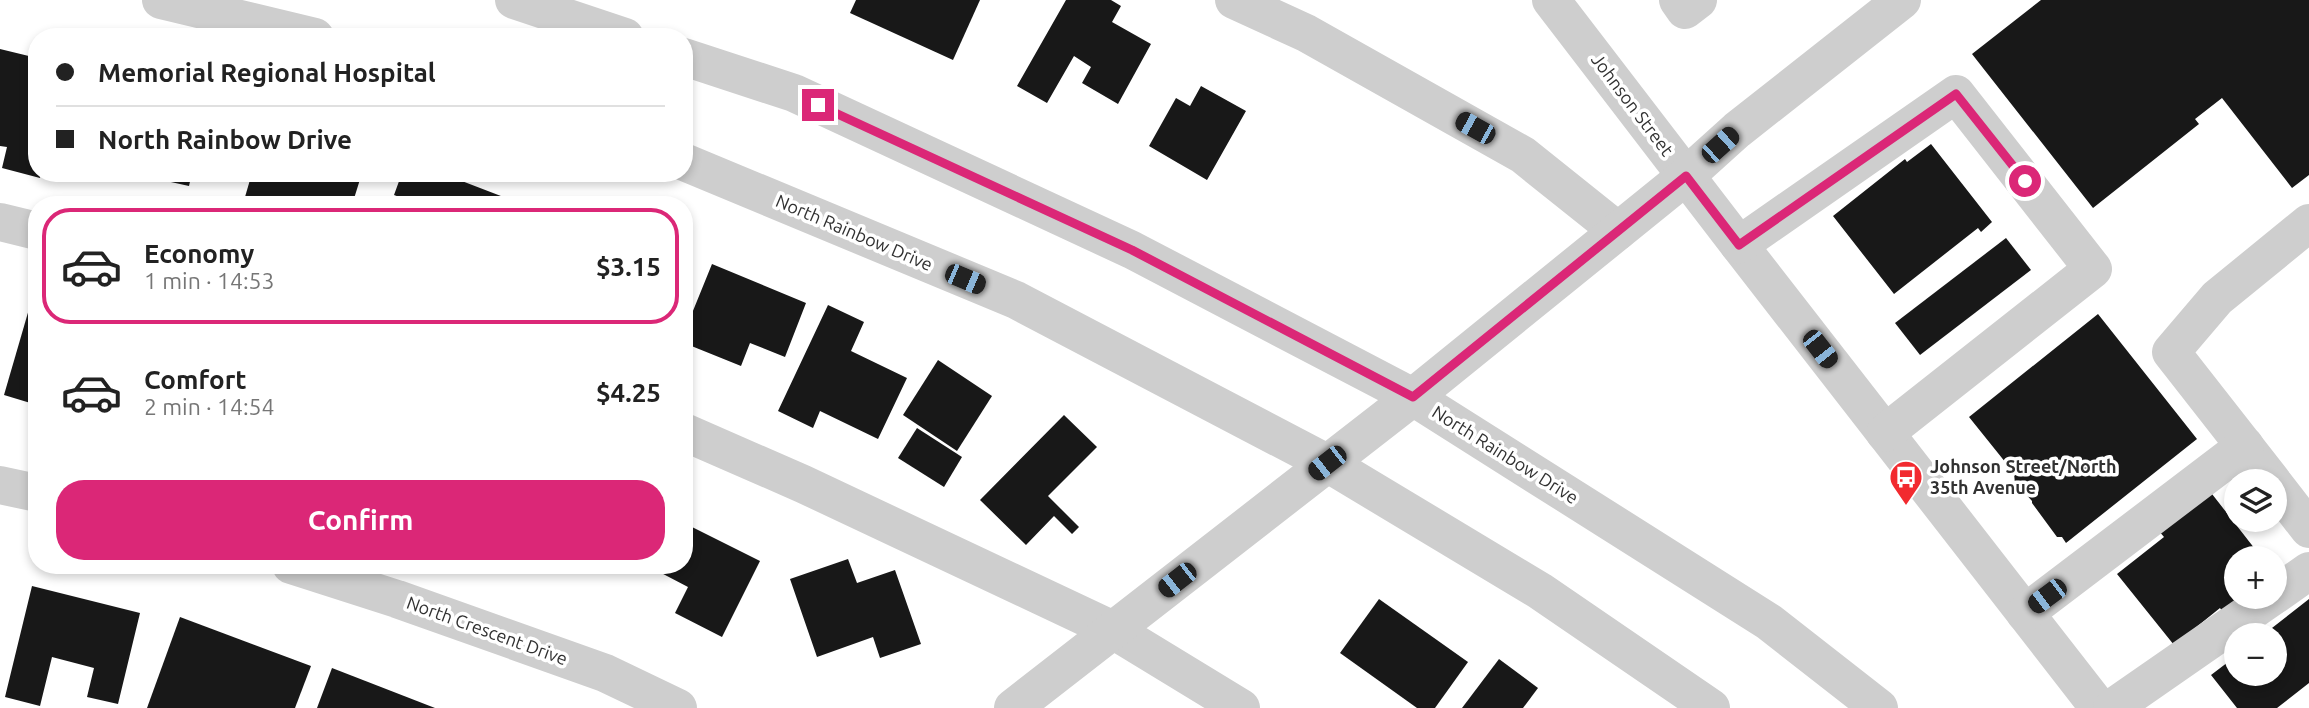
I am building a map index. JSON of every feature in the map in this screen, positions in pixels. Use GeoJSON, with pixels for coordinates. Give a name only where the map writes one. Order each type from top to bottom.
{"type":"FeatureCollection","features":[{"type":"Feature","properties":{"kind":"street"},"geometry":{"type":"LineString","coordinates":[[161,0],[278,28]]}},
{"type":"Feature","properties":{"kind":"street"},"geometry":{"type":"LineString","coordinates":[[514,0],[598,28]]}},
{"type":"Feature","properties":{"kind":"street"},"geometry":{"type":"LineString","coordinates":[[1234,0],[1306,33],[1523,155],[1618,231]]}},
{"type":"Feature","properties":{"kind":"street","name":"Johnson Street"},"geometry":{"type":"LineString","coordinates":[[1551,0],[2099,708]]}},
{"type":"Feature","properties":{"kind":"street"},"geometry":{"type":"LineString","coordinates":[[1678,0],[1685,10],[1698,0]]}},
{"type":"Feature","properties":{"kind":"street"},"geometry":{"type":"LineString","coordinates":[[1013,708],[1413,397],[1686,176],[1737,130],[1902,0]]}},
{"type":"Feature","properties":{"kind":"street","name":"North Rainbow Drive"},"geometry":{"type":"LineString","coordinates":[[693,60],[794,93],[1132,250],[1413,397],[1769,622],[1879,708]]}},
{"type":"Feature","properties":{"kind":"street"},"geometry":{"type":"LineString","coordinates":[[1739,245],[1956,94],[2076,247],[2093,269],[1885,433]]}},
{"type":"Feature","properties":{"kind":"street","name":"North Rainbow Drive"},"geometry":{"type":"LineString","coordinates":[[693,166],[1016,300],[1327,463],[1540,591],[1711,708]]}},
{"type":"Feature","properties":{"kind":"street"},"geometry":{"type":"LineString","coordinates":[[0,222],[28,229]]}},
{"type":"Feature","properties":{"kind":"street"},"geometry":{"type":"LineString","coordinates":[[2263,469],[2171,352],[2217,298],[2309,223]]}},
{"type":"Feature","properties":{"kind":"street"},"geometry":{"type":"LineString","coordinates":[[693,436],[803,484],[1113,630],[1241,708]]}},
{"type":"Feature","properties":{"kind":"street"},"geometry":{"type":"LineString","coordinates":[[2025,613],[2245,446]]}},
{"type":"Feature","properties":{"kind":"street"},"geometry":{"type":"LineString","coordinates":[[0,485],[28,491]]}},
{"type":"Feature","properties":{"kind":"street"},"geometry":{"type":"LineString","coordinates":[[2287,500],[2309,529]]}},
{"type":"Feature","properties":{"kind":"street"},"geometry":{"type":"LineString","coordinates":[[2287,586],[2309,571]]}},
{"type":"Feature","properties":{"kind":"street","name":"North Crescent Drive"},"geometry":{"type":"LineString","coordinates":[[319,574],[605,673],[678,708]]}},
{"type":"Feature","properties":{"kind":"street"},"geometry":{"type":"LineString","coordinates":[[2112,708],[2254,609]]}},
{"type":"Feature","properties":{"kind":"building"},"geometry":{"type":"Polygon","coordinates":[[[856,0],[980,0],[953,60],[850,13],[856,0]]]}},
{"type":"Feature","properties":{"kind":"building"},"geometry":{"type":"Polygon","coordinates":[[[1066,0],[1111,0],[1121,6],[1112,22],[1151,44],[1118,104],[1082,83],[1091,67],[1074,56],[1047,103],[1017,86],[1066,0]]]}},
{"type":"Feature","properties":{"kind":"building"},"geometry":{"type":"Polygon","coordinates":[[[2041,0],[2309,0],[2309,175],[2292,188],[2222,98],[2195,119],[2199,124],[2093,208],[1972,54],[2041,0]]]}},
{"type":"Feature","properties":{"kind":"building"},"geometry":{"type":"Polygon","coordinates":[[[0,49],[28,56],[28,175],[2,168],[7,147],[0,146],[0,49]]]}},
{"type":"Feature","properties":{"kind":"building"},"geometry":{"type":"Polygon","coordinates":[[[1201,86],[1246,111],[1207,180],[1149,146],[1176,98],[1190,106],[1201,86]]]}},
{"type":"Feature","properties":{"kind":"building"},"geometry":{"type":"Polygon","coordinates":[[[1931,144],[1992,222],[1981,232],[1978,228],[1894,294],[1833,216],[1905,159],[1907,162],[1931,144]]]}},
{"type":"Feature","properties":{"kind":"building"},"geometry":{"type":"Polygon","coordinates":[[[171,182],[190,182],[189,186],[171,182]]]}},
{"type":"Feature","properties":{"kind":"building"},"geometry":{"type":"Polygon","coordinates":[[[249,182],[359,182],[355,196],[245,196],[249,182]]]}},
{"type":"Feature","properties":{"kind":"building"},"geometry":{"type":"Polygon","coordinates":[[[399,182],[464,182],[501,196],[397,196],[394,195],[399,182]]]}},
{"type":"Feature","properties":{"kind":"building"},"geometry":{"type":"Polygon","coordinates":[[[2006,238],[2031,270],[1920,355],[1895,323],[2006,238]]]}},
{"type":"Feature","properties":{"kind":"building"},"geometry":{"type":"Polygon","coordinates":[[[712,264],[806,303],[785,357],[750,343],[741,366],[693,347],[693,311],[712,264]]]}},
{"type":"Feature","properties":{"kind":"building"},"geometry":{"type":"Polygon","coordinates":[[[828,305],[864,322],[851,351],[907,378],[878,439],[820,411],[813,428],[778,411],[828,305]]]}},
{"type":"Feature","properties":{"kind":"building"},"geometry":{"type":"Polygon","coordinates":[[[28,312],[28,402],[4,395],[28,312]]]}},
{"type":"Feature","properties":{"kind":"building"},"geometry":{"type":"Polygon","coordinates":[[[2098,314],[2197,439],[2066,543],[2062,537],[2057,537],[2032,501],[2020,491],[2015,484],[2014,473],[1969,417],[2098,314]]]}},
{"type":"Feature","properties":{"kind":"building"},"geometry":{"type":"Polygon","coordinates":[[[938,360],[992,396],[957,451],[903,415],[938,360]]]}},
{"type":"Feature","properties":{"kind":"building"},"geometry":{"type":"Polygon","coordinates":[[[1064,415],[1097,447],[1048,496],[1079,527],[1072,534],[1054,516],[1026,545],[980,500],[1064,415]]]}},
{"type":"Feature","properties":{"kind":"building"},"geometry":{"type":"Polygon","coordinates":[[[917,428],[962,457],[944,487],[898,458],[917,428]]]}},
{"type":"Feature","properties":{"kind":"building"},"geometry":{"type":"Polygon","coordinates":[[[2205,485],[2224,509],[2224,532],[2242,532],[2253,546],[2224,546],[2224,609],[2236,609],[2226,617],[2220,608],[2174,645],[2117,574],[2164,537],[2154,525],[2205,485]]]}},
{"type":"Feature","properties":{"kind":"building"},"geometry":{"type":"Polygon","coordinates":[[[693,528],[760,561],[722,637],[675,613],[688,587],[663,574],[693,574],[693,528]]]}},
{"type":"Feature","properties":{"kind":"building"},"geometry":{"type":"Polygon","coordinates":[[[848,559],[857,583],[895,570],[921,644],[880,658],[873,637],[817,657],[790,579],[848,559]]]}},
{"type":"Feature","properties":{"kind":"building"},"geometry":{"type":"Polygon","coordinates":[[[32,586],[140,613],[118,704],[87,697],[94,668],[52,657],[40,706],[5,697],[32,586]]]}},
{"type":"Feature","properties":{"kind":"building"},"geometry":{"type":"Polygon","coordinates":[[[1379,599],[1468,662],[1435,708],[1417,708],[1340,653],[1379,599]]]}},
{"type":"Feature","properties":{"kind":"building"},"geometry":{"type":"Polygon","coordinates":[[[2309,599],[2309,683],[2277,708],[2237,708],[2211,675],[2224,665],[2224,686],[2287,686],[2287,623],[2278,623],[2309,599]]]}},
{"type":"Feature","properties":{"kind":"building"},"geometry":{"type":"Polygon","coordinates":[[[180,617],[311,666],[295,708],[147,708],[180,617]]]}},
{"type":"Feature","properties":{"kind":"building"},"geometry":{"type":"Polygon","coordinates":[[[1499,659],[1538,688],[1523,708],[1462,708],[1499,659]]]}},
{"type":"Feature","properties":{"kind":"building"},"geometry":{"type":"Polygon","coordinates":[[[332,668],[435,708],[317,708],[332,668]]]}},
{"type":"Feature","properties":{"kind":"place","name":"Johnson Street/North 35th Avenue"},"geometry":{"type":"Point","coordinates":[1906,507]}},
{"type":"Feature","properties":{"kind":"route"},"geometry":{"type":"LineString","coordinates":[[818,105],[1132,250],[1413,397],[1686,176],[1739,245],[1956,94],[2025,181]]}}]}
